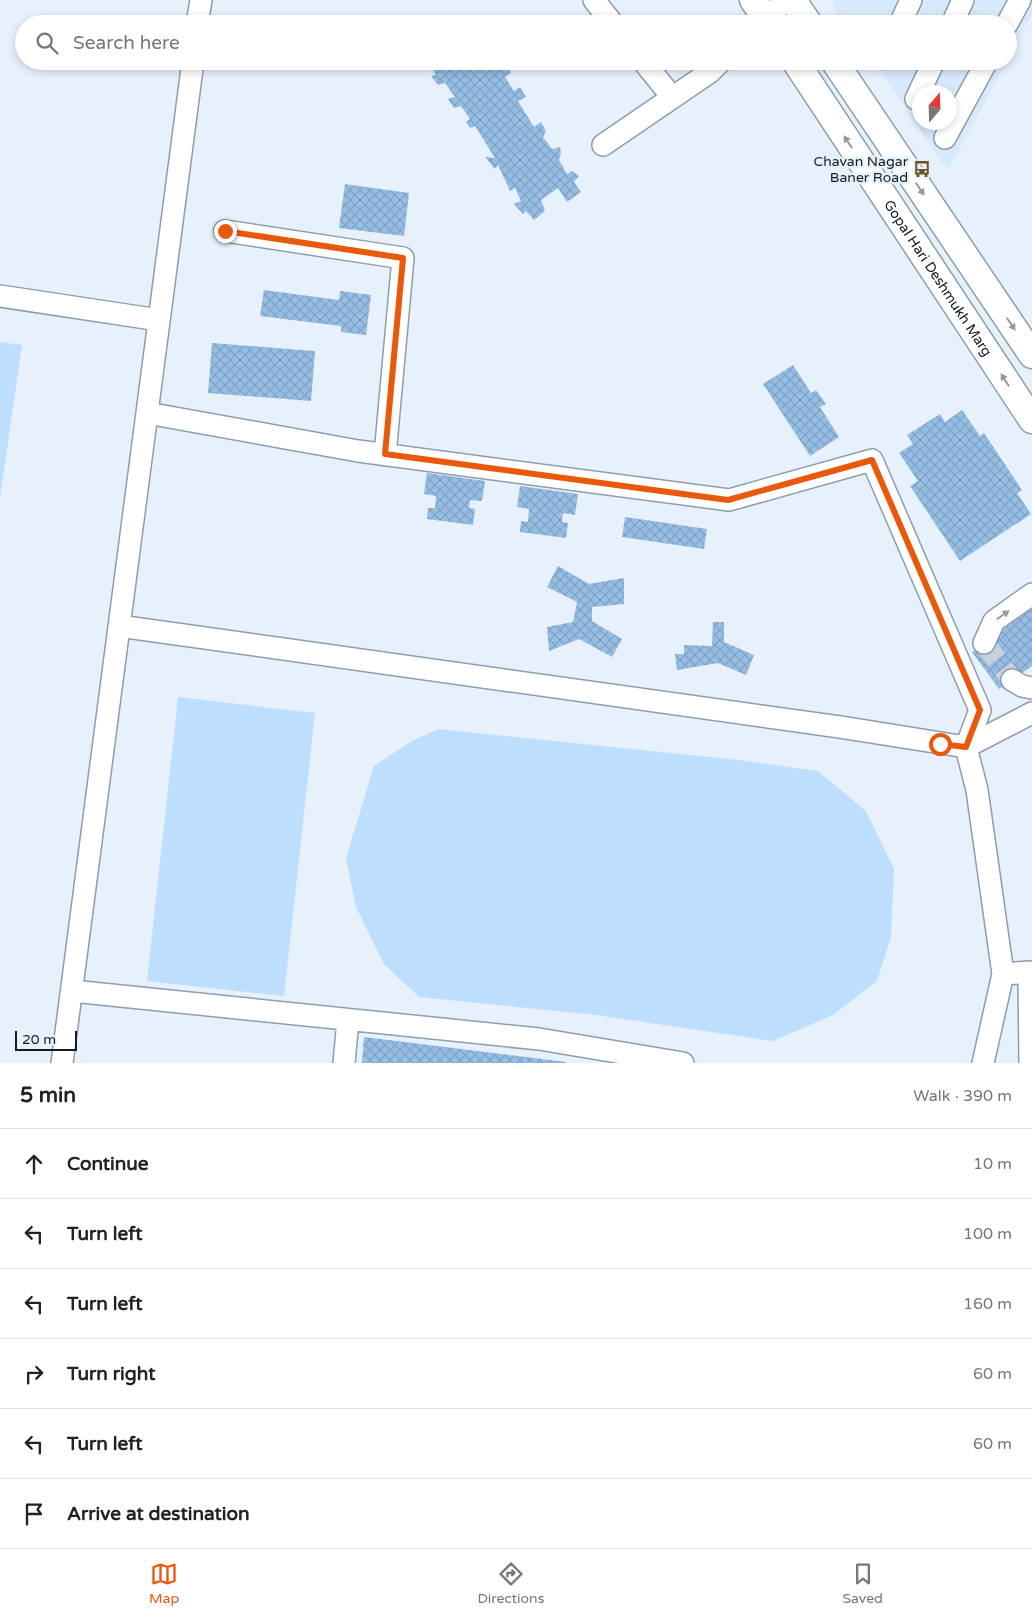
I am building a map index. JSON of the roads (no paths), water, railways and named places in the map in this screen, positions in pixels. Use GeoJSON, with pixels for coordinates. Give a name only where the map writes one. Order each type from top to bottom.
{"type":"FeatureCollection","features":[{"type":"Feature","properties":{"kind":"main road"},"geometry":{"type":"LineString","coordinates":[[793,0],[803,15]]}},
{"type":"Feature","properties":{"kind":"main road","name":"Gopal Hari Deshmukh Marg"},"geometry":{"type":"LineString","coordinates":[[801,70],[1032,420]]}},
{"type":"Feature","properties":{"kind":"main road"},"geometry":{"type":"LineString","coordinates":[[840,70],[1032,356]]}},
{"type":"Feature","properties":{"kind":"street"},"geometry":{"type":"LineString","coordinates":[[199,15],[200,0]]}},
{"type":"Feature","properties":{"kind":"street"},"geometry":{"type":"LineString","coordinates":[[594,0],[606,15]]}},
{"type":"Feature","properties":{"kind":"street"},"geometry":{"type":"LineString","coordinates":[[764,15],[786,0]]}},
{"type":"Feature","properties":{"kind":"street"},"geometry":{"type":"LineString","coordinates":[[904,15],[911,0]]}},
{"type":"Feature","properties":{"kind":"street"},"geometry":{"type":"LineString","coordinates":[[956,15],[963,0]]}},
{"type":"Feature","properties":{"kind":"street"},"geometry":{"type":"LineString","coordinates":[[1012,15],[1020,0]]}},
{"type":"Feature","properties":{"kind":"street"},"geometry":{"type":"LineString","coordinates":[[62,1063],[192,70]]}},
{"type":"Feature","properties":{"kind":"street"},"geometry":{"type":"LineString","coordinates":[[650,70],[672,98]]}},
{"type":"Feature","properties":{"kind":"street"},"geometry":{"type":"LineString","coordinates":[[602,145],[712,70]]}},
{"type":"Feature","properties":{"kind":"street"},"geometry":{"type":"LineString","coordinates":[[923,85],[930,70]]}},
{"type":"Feature","properties":{"kind":"street"},"geometry":{"type":"LineString","coordinates":[[945,138],[982,70]]}},
{"type":"Feature","properties":{"kind":"street"},"geometry":{"type":"LineString","coordinates":[[225,231],[403,258],[385,454]]}},
{"type":"Feature","properties":{"kind":"street"},"geometry":{"type":"LineString","coordinates":[[0,296],[159,320]]}},
{"type":"Feature","properties":{"kind":"street"},"geometry":{"type":"LineString","coordinates":[[147,413],[385,454],[728,500],[872,460],[980,710],[966,747],[977,790],[1003,974],[983,1063]]}},
{"type":"Feature","properties":{"kind":"street"},"geometry":{"type":"LineString","coordinates":[[984,643],[994,621],[1032,594]]}},
{"type":"Feature","properties":{"kind":"street"},"geometry":{"type":"LineString","coordinates":[[119,626],[840,727],[966,747],[1032,713]]}},
{"type":"Feature","properties":{"kind":"street"},"geometry":{"type":"LineString","coordinates":[[1003,974],[1029,972],[1030,1063]]}},
{"type":"Feature","properties":{"kind":"street"},"geometry":{"type":"LineString","coordinates":[[72,990],[539,1039],[683,1063]]}},
{"type":"Feature","properties":{"kind":"street"},"geometry":{"type":"LineString","coordinates":[[344,1063],[348,1020]]}},
{"type":"Feature","properties":{"kind":"tunnel"},"geometry":{"type":"LineString","coordinates":[[984,643],[1012,680]]}},
{"type":"Feature","properties":{"kind":"place","name":"Chavan Nagar Baner Road"},"geometry":{"type":"Point","coordinates":[922,169]}}]}
